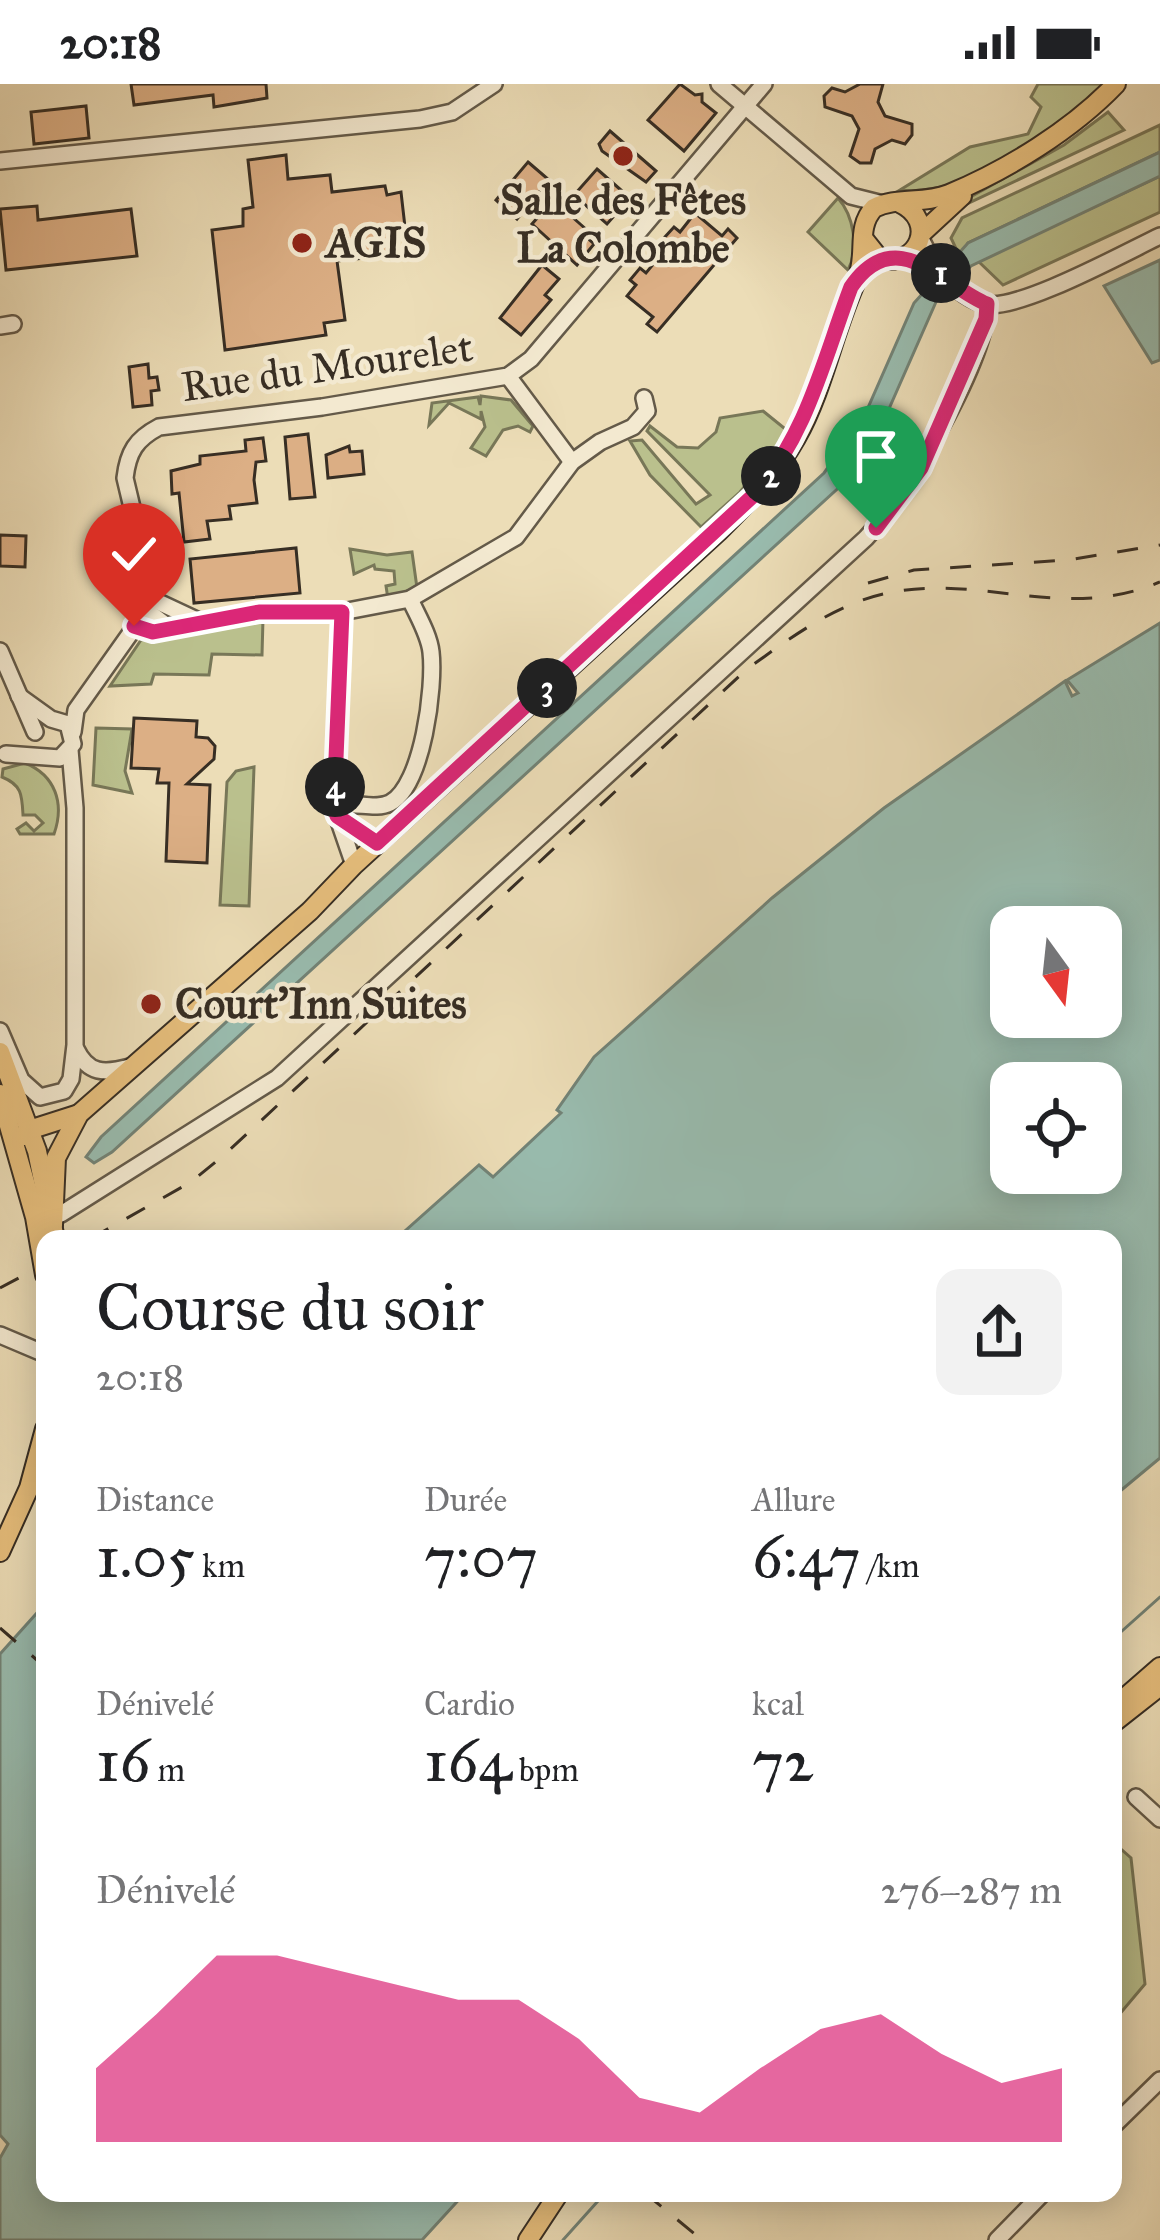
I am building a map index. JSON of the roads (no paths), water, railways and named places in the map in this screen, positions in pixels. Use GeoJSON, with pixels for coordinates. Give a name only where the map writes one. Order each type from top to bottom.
{"type":"FeatureCollection","features":[{"type":"Feature","properties":{"kind":"main road"},"geometry":{"type":"LineString","coordinates":[[858,278],[895,260],[955,200],[1055,135],[1116,84]]}},
{"type":"Feature","properties":{"kind":"main road"},"geometry":{"type":"LineString","coordinates":[[56,1226],[56,1157],[74,1121],[310,911],[377,843],[755,494],[796,438],[858,278],[863,231],[891,203],[947,194],[979,182],[1069,134],[1127,84]]}},
{"type":"Feature","properties":{"kind":"main road"},"geometry":{"type":"LineString","coordinates":[[891,203],[914,211],[922,236]]}},
{"type":"Feature","properties":{"kind":"main road"},"geometry":{"type":"LineString","coordinates":[[863,231],[872,254],[895,260]]}},
{"type":"Feature","properties":{"kind":"main road"},"geometry":{"type":"LineString","coordinates":[[0,1052],[56,1226]]}},
{"type":"Feature","properties":{"kind":"main road"},"geometry":{"type":"LineString","coordinates":[[0,1076],[29,1135]]}},
{"type":"Feature","properties":{"kind":"main road"},"geometry":{"type":"LineString","coordinates":[[0,1094],[36,1234]]}},
{"type":"Feature","properties":{"kind":"main road"},"geometry":{"type":"LineString","coordinates":[[19,1156],[29,1135],[74,1121]]}},
{"type":"Feature","properties":{"kind":"main road"},"geometry":{"type":"LineString","coordinates":[[0,1552],[36,1462]]}},
{"type":"Feature","properties":{"kind":"main road"},"geometry":{"type":"LineString","coordinates":[[0,1571],[36,1502]]}},
{"type":"Feature","properties":{"kind":"main road"},"geometry":{"type":"LineString","coordinates":[[1122,1700],[1160,1667]]}},
{"type":"Feature","properties":{"kind":"main road"},"geometry":{"type":"LineString","coordinates":[[1122,1716],[1157,1691]]}},
{"type":"Feature","properties":{"kind":"main road"},"geometry":{"type":"LineString","coordinates":[[528,2240],[554,2202]]}},
{"type":"Feature","properties":{"kind":"street"},"geometry":{"type":"LineString","coordinates":[[0,161],[420,118],[452,112],[494,84]]}},
{"type":"Feature","properties":{"kind":"street"},"geometry":{"type":"LineString","coordinates":[[719,84],[851,196],[891,203]]}},
{"type":"Feature","properties":{"kind":"street"},"geometry":{"type":"LineString","coordinates":[[508,376],[531,359],[764,84]]}},
{"type":"Feature","properties":{"kind":"street"},"geometry":{"type":"LineString","coordinates":[[851,196],[863,231]]}},
{"type":"Feature","properties":{"kind":"street"},"geometry":{"type":"LineString","coordinates":[[922,236],[938,270],[970,298],[987,304],[1016,302],[1160,236]]}},
{"type":"Feature","properties":{"kind":"street"},"geometry":{"type":"LineString","coordinates":[[895,260],[938,270]]}},
{"type":"Feature","properties":{"kind":"street"},"geometry":{"type":"LineString","coordinates":[[56,1226],[277,1078],[866,538],[921,468],[980,338],[987,304]]}},
{"type":"Feature","properties":{"kind":"street","name":"Rue du Mourelet"},"geometry":{"type":"LineString","coordinates":[[150,605],[125,478],[132,447],[160,427],[322,407],[508,376],[572,462]]}},
{"type":"Feature","properties":{"kind":"street"},"geometry":{"type":"LineString","coordinates":[[134,626],[147,632],[259,612],[342,612],[410,598],[515,537],[572,462],[599,442],[633,428],[647,411],[644,398]]}},
{"type":"Feature","properties":{"kind":"street"},"geometry":{"type":"LineString","coordinates":[[335,812],[355,801],[381,806],[394,802],[416,771],[431,654],[410,598]]}},
{"type":"Feature","properties":{"kind":"street"},"geometry":{"type":"LineString","coordinates":[[150,605],[201,622]]}},
{"type":"Feature","properties":{"kind":"street"},"geometry":{"type":"LineString","coordinates":[[0,1030],[21,1080],[40,1096],[56,1095],[68,1085],[75,1045],[70,750],[76,710],[150,605]]}},
{"type":"Feature","properties":{"kind":"street"},"geometry":{"type":"LineString","coordinates":[[150,605],[171,629]]}},
{"type":"Feature","properties":{"kind":"street"},"geometry":{"type":"LineString","coordinates":[[342,612],[335,812],[354,865]]}},
{"type":"Feature","properties":{"kind":"street"},"geometry":{"type":"LineString","coordinates":[[0,651],[44,756],[74,797]]}},
{"type":"Feature","properties":{"kind":"street"},"geometry":{"type":"LineString","coordinates":[[19,696],[73,732]]}},
{"type":"Feature","properties":{"kind":"street"},"geometry":{"type":"LineString","coordinates":[[3,755],[76,710]]}},
{"type":"Feature","properties":{"kind":"street"},"geometry":{"type":"LineString","coordinates":[[3,755],[60,758],[70,750]]}},
{"type":"Feature","properties":{"kind":"street"},"geometry":{"type":"LineString","coordinates":[[335,812],[377,843]]}},
{"type":"Feature","properties":{"kind":"street"},"geometry":{"type":"LineString","coordinates":[[75,1045],[83,1064],[93,1070],[104,1073],[133,1066]]}},
{"type":"Feature","properties":{"kind":"street"},"geometry":{"type":"LineString","coordinates":[[0,1335],[36,1350]]}},
{"type":"Feature","properties":{"kind":"street"},"geometry":{"type":"LineString","coordinates":[[1136,1796],[1160,1819]]}},
{"type":"Feature","properties":{"kind":"street"},"geometry":{"type":"LineString","coordinates":[[1122,2117],[1160,2080]]}},
{"type":"Feature","properties":{"kind":"street"},"geometry":{"type":"LineString","coordinates":[[998,2240],[1034,2202]]}},
{"type":"Feature","properties":{"kind":"waterway"},"geometry":{"type":"LineString","coordinates":[[1122,1631],[1160,1597]]}},
{"type":"Feature","properties":{"kind":"waterway"},"geometry":{"type":"LineString","coordinates":[[563,2240],[597,2202]]}},
{"type":"Feature","properties":{"kind":"railway"},"geometry":{"type":"LineString","coordinates":[[868,583],[914,570],[1068,560],[1160,545]]}},
{"type":"Feature","properties":{"kind":"railway"},"geometry":{"type":"LineString","coordinates":[[106,1230],[191,1182],[223,1156],[747,669],[816,622],[893,592],[928,588],[1091,598],[1160,582]]}},
{"type":"Feature","properties":{"kind":"railway"},"geometry":{"type":"LineString","coordinates":[[0,1288],[36,1269]]}},
{"type":"Feature","properties":{"kind":"railway"},"geometry":{"type":"LineString","coordinates":[[0,1628],[36,1659]]}},
{"type":"Feature","properties":{"kind":"railway"},"geometry":{"type":"LineString","coordinates":[[656,2202],[702,2240]]}},
{"type":"Feature","properties":{"kind":"place","name":"Salle des Fêtes La Colombe"},"geometry":{"type":"Point","coordinates":[623,156]}},
{"type":"Feature","properties":{"kind":"place","name":"AGIS"},"geometry":{"type":"Point","coordinates":[302,243]}},
{"type":"Feature","properties":{"kind":"place","name":"Court'Inn Suites"},"geometry":{"type":"Point","coordinates":[151,1004]}}]}
